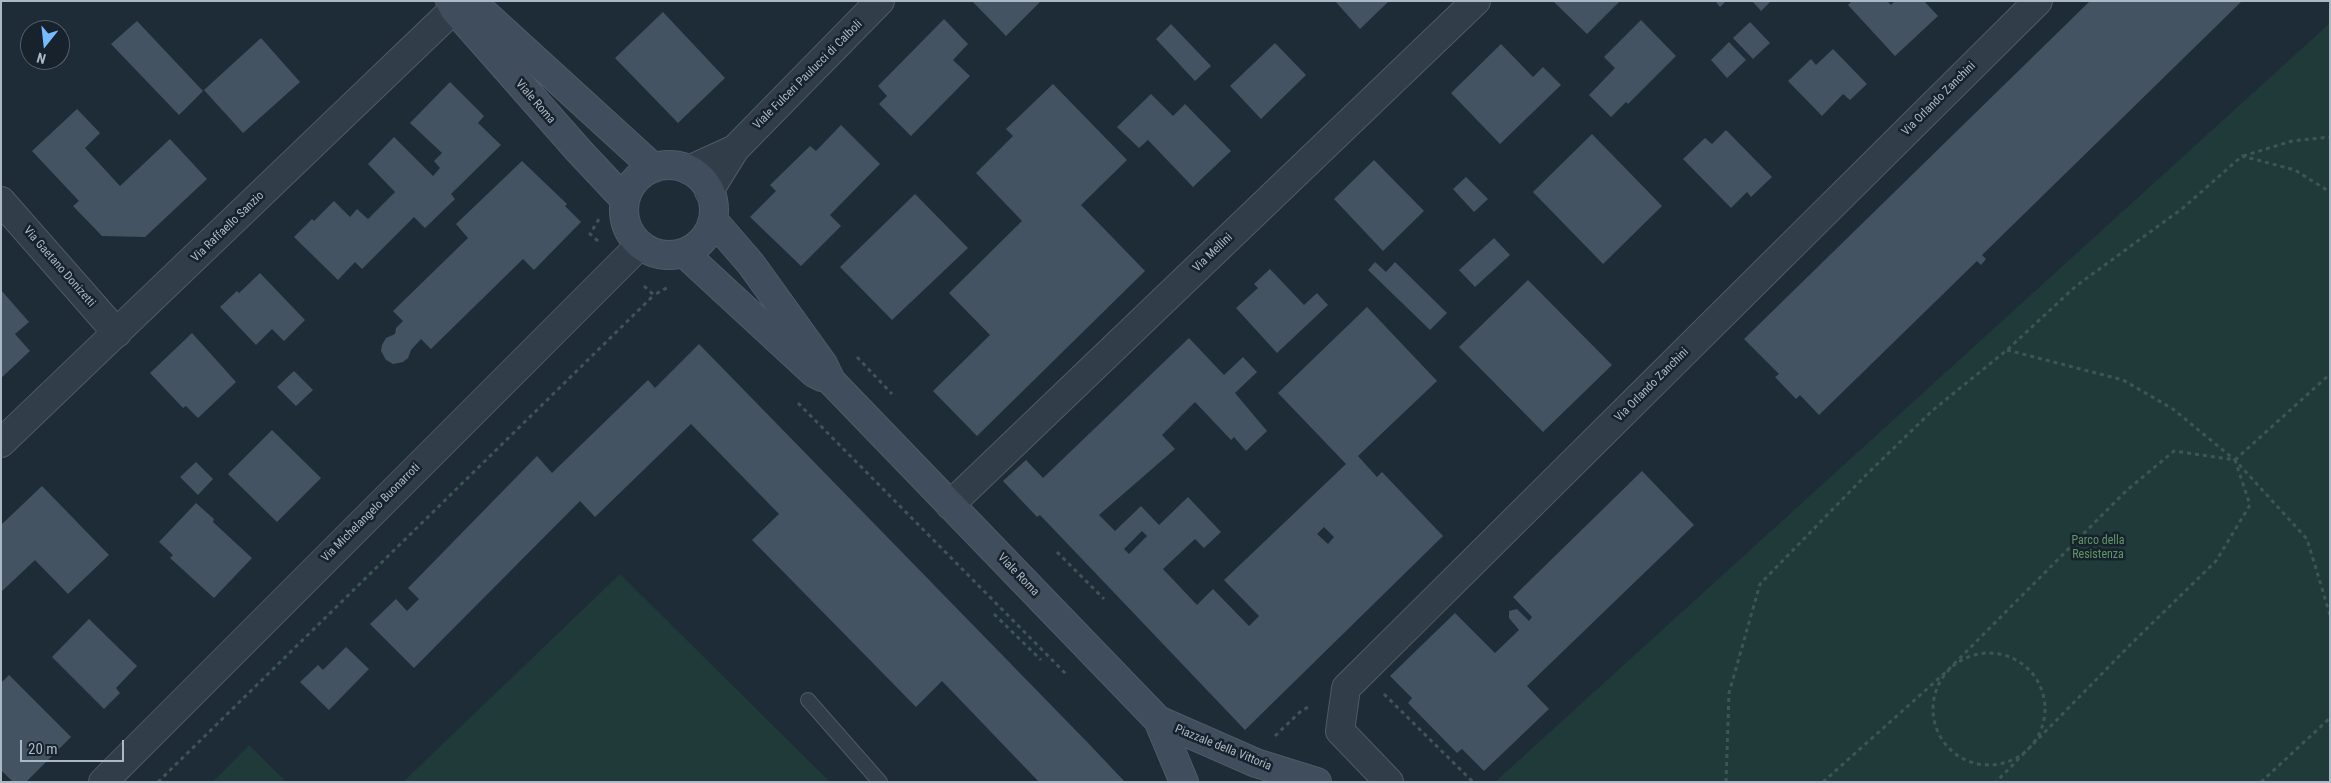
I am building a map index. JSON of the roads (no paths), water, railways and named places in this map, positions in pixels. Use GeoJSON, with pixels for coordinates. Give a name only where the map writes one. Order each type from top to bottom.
{"type":"FeatureCollection","features":[{"type":"Feature","properties":{"kind":"main road","name":"Viale Roma"},"geometry":{"type":"LineString","coordinates":[[458,4],[578,151],[625,200]]}},
{"type":"Feature","properties":{"kind":"main road"},"geometry":{"type":"LineString","coordinates":[[458,4],[654,168]]}},
{"type":"Feature","properties":{"kind":"main road"},"geometry":{"type":"LineString","coordinates":[[677,166],[689,170],[701,179],[709,191],[714,205],[713,220],[702,240],[684,253],[668,256],[653,253],[640,245],[632,236],[626,224],[625,200],[635,180],[654,168],[677,166]]}},
{"type":"Feature","properties":{"kind":"main road","name":"Viale Roma"},"geometry":{"type":"LineString","coordinates":[[713,220],[757,272],[824,364],[831,381]]}},
{"type":"Feature","properties":{"kind":"main road","name":"Viale Roma"},"geometry":{"type":"LineString","coordinates":[[684,253],[814,373],[831,381],[1158,720],[1184,782]]}},
{"type":"Feature","properties":{"kind":"main road","name":"Piazzale della Vittoria"},"geometry":{"type":"LineString","coordinates":[[1158,720],[1256,763],[1317,782]]}},
{"type":"Feature","properties":{"kind":"street","name":"Viale Fulceri Paulucci di Calboli"},"geometry":{"type":"LineString","coordinates":[[709,191],[735,149],[880,1]]}},
{"type":"Feature","properties":{"kind":"street","name":"Via Mellini"},"geometry":{"type":"LineString","coordinates":[[950,505],[1476,1]]}},
{"type":"Feature","properties":{"kind":"street","name":"Via Orlando Zanchini"},"geometry":{"type":"LineString","coordinates":[[1389,782],[1340,731],[1346,688],[2038,1]]}},
{"type":"Feature","properties":{"kind":"street","name":"Via Raffaello Sanzio"},"geometry":{"type":"LineString","coordinates":[[1,443],[117,334],[458,4]]}},
{"type":"Feature","properties":{"kind":"street","name":"Viale Fulceri Paulucci di Calboli"},"geometry":{"type":"LineString","coordinates":[[689,170],[735,149]]}},
{"type":"Feature","properties":{"kind":"street","name":"Via Gaetano Donizetti"},"geometry":{"type":"LineString","coordinates":[[1,201],[117,334]]}},
{"type":"Feature","properties":{"kind":"street","name":"Via Michelangelo Buonarroti"},"geometry":{"type":"LineString","coordinates":[[103,782],[640,245]]}},
{"type":"Feature","properties":{"kind":"lane"},"geometry":{"type":"LineString","coordinates":[[808,700],[880,782]]}},
{"type":"Feature","properties":{"kind":"park label","name":"Parco della Resistenza"},"geometry":{"type":"Point","coordinates":[2098,548]}}]}
